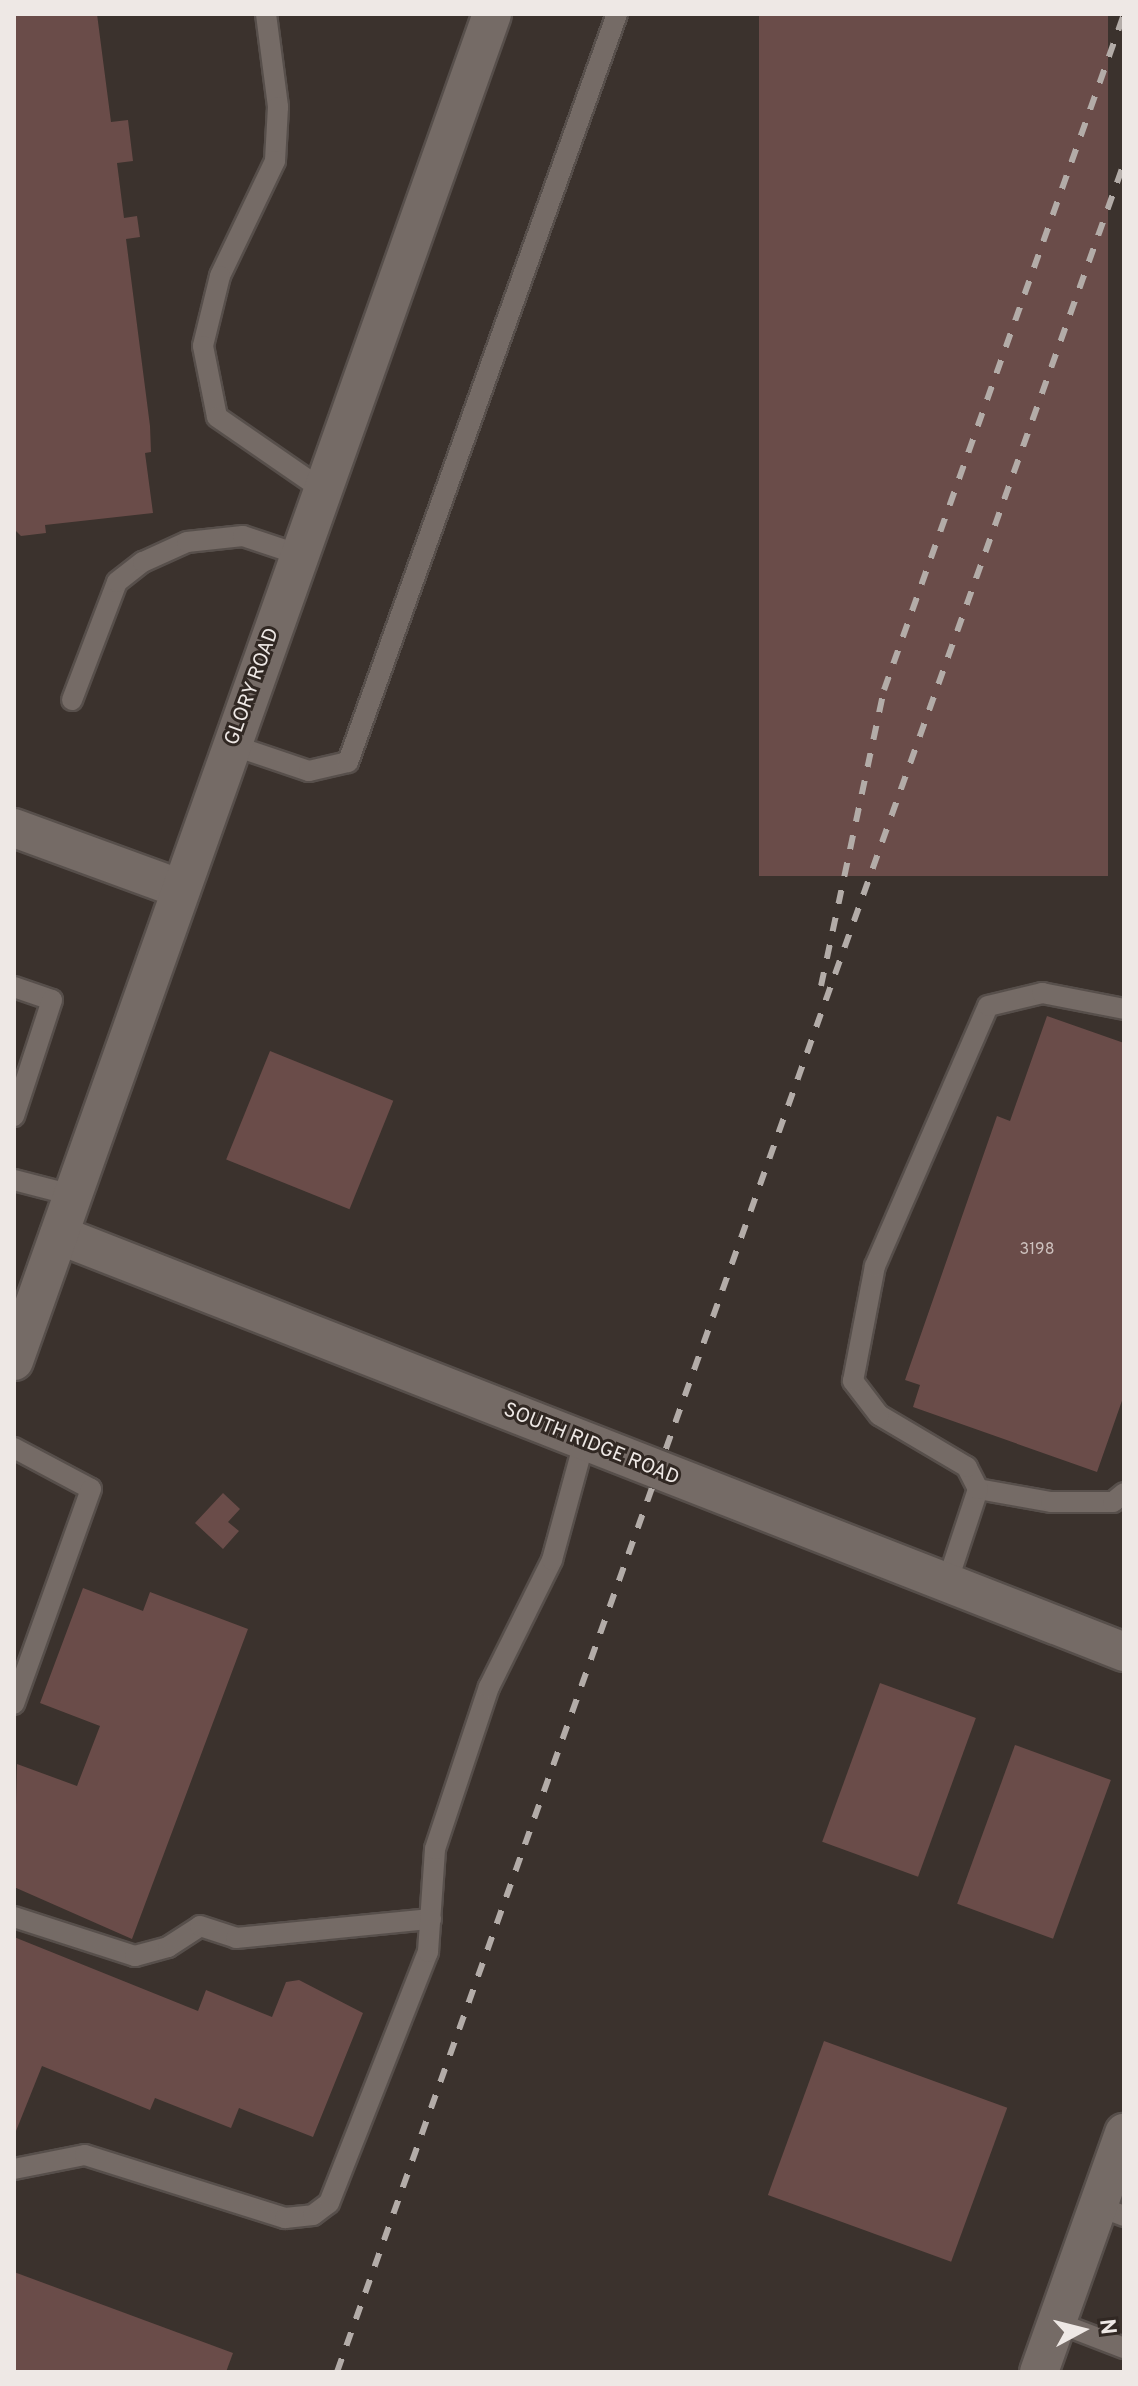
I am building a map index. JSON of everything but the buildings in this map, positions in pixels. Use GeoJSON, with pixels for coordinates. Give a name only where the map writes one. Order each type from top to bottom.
{"type":"FeatureCollection","features":[{"type":"Feature","properties":{"kind":"street","name":"GLORY ROAD"},"geometry":{"type":"LineString","coordinates":[[16,1346],[59,1235],[492,14]]}},
{"type":"Feature","properties":{"kind":"street"},"geometry":{"type":"LineString","coordinates":[[14,828],[181,889]]}},
{"type":"Feature","properties":{"kind":"street","name":"SOUTH RIDGE ROAD"},"geometry":{"type":"LineString","coordinates":[[59,1235],[1124,1652]]}},
{"type":"Feature","properties":{"kind":"street"},"geometry":{"type":"LineString","coordinates":[[1039,2372],[1056,2322],[1111,2211],[1124,2133]]}},
{"type":"Feature","properties":{"kind":"lane"},"geometry":{"type":"LineString","coordinates":[[266,14],[278,107],[275,161],[220,276],[203,346],[217,417],[323,490]]}},
{"type":"Feature","properties":{"kind":"lane"},"geometry":{"type":"LineString","coordinates":[[232,745],[309,771],[348,762],[617,14]]}},
{"type":"Feature","properties":{"kind":"lane"},"geometry":{"type":"LineString","coordinates":[[72,700],[117,582],[143,562],[187,542],[243,536],[300,555]]}},
{"type":"Feature","properties":{"kind":"lane"},"geometry":{"type":"LineString","coordinates":[[14,987],[52,1000],[14,1116]]}},
{"type":"Feature","properties":{"kind":"lane"},"geometry":{"type":"LineString","coordinates":[[947,1583],[978,1489],[967,1467],[879,1415],[853,1381],[875,1266],[988,1006],[1042,993],[1124,1009]]}},
{"type":"Feature","properties":{"kind":"lane"},"geometry":{"type":"LineString","coordinates":[[14,1180],[72,1195]]}},
{"type":"Feature","properties":{"kind":"lane"},"geometry":{"type":"LineString","coordinates":[[14,2169],[85,2155],[285,2218],[313,2215],[329,2203],[428,1952],[435,1849],[489,1687],[552,1560],[584,1442]]}},
{"type":"Feature","properties":{"kind":"lane"},"geometry":{"type":"LineString","coordinates":[[14,1448],[91,1489],[14,1704]]}},
{"type":"Feature","properties":{"kind":"lane"},"geometry":{"type":"LineString","coordinates":[[978,1489],[1051,1502],[1113,1502],[1124,1493]]}},
{"type":"Feature","properties":{"kind":"lane"},"geometry":{"type":"LineString","coordinates":[[14,1917],[135,1956],[168,1947],[200,1926],[236,1938],[431,1919]]}},
{"type":"Feature","properties":{"kind":"lane"},"geometry":{"type":"LineString","coordinates":[[1056,2322],[1124,2348]]}},
{"type":"Feature","properties":{"kind":"railway"},"geometry":{"type":"LineString","coordinates":[[821,986],[884,690],[1124,14]]}},
{"type":"Feature","properties":{"kind":"railway"},"geometry":{"type":"LineString","coordinates":[[337,2372],[1124,163]]}}]}
